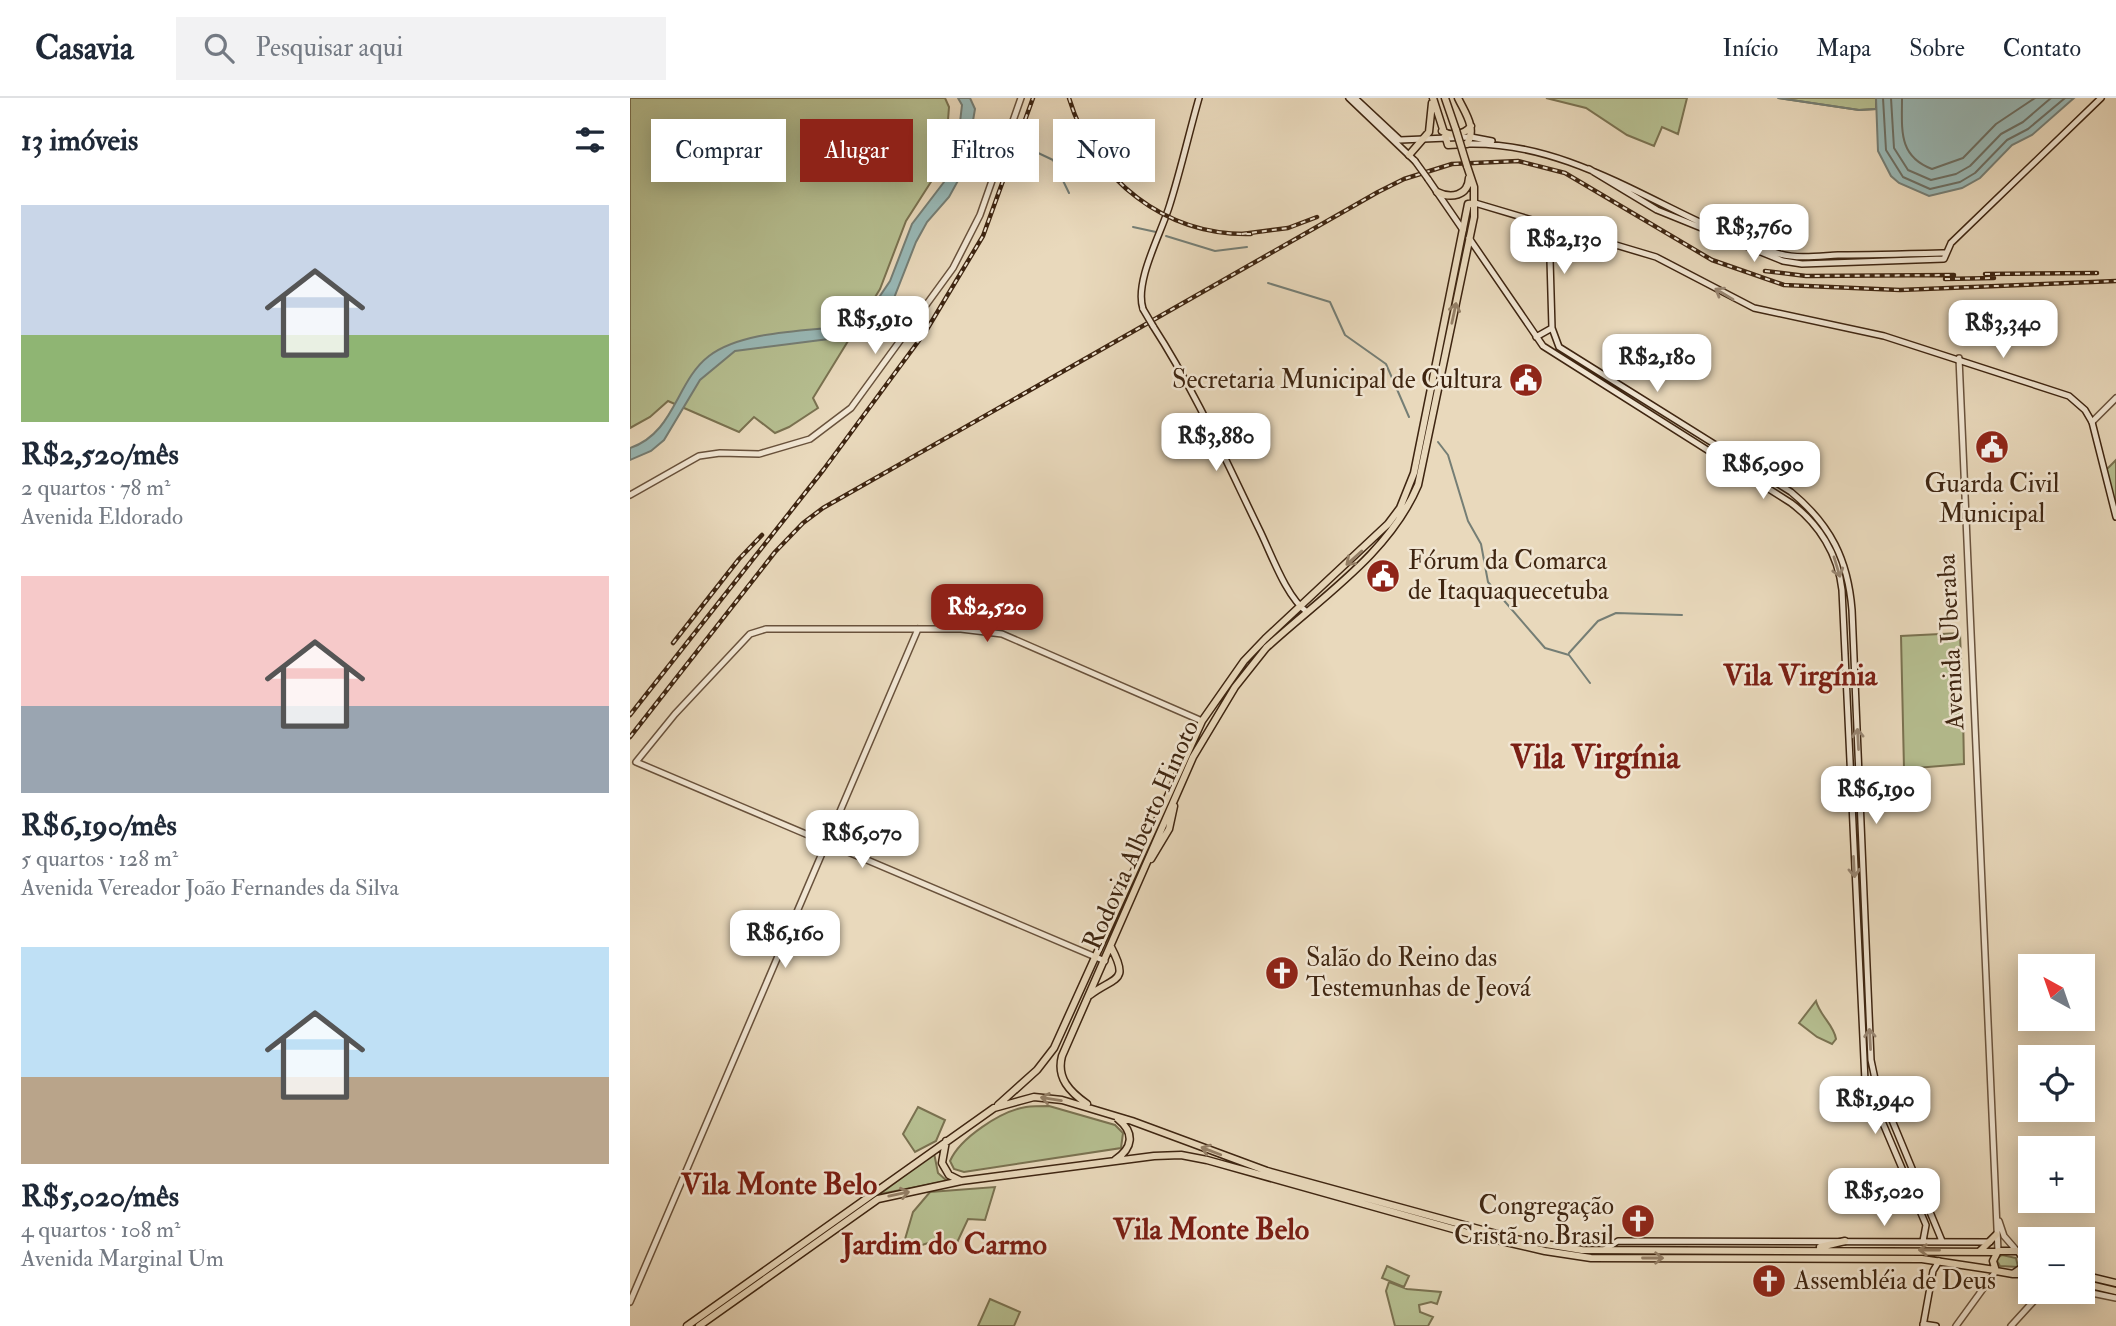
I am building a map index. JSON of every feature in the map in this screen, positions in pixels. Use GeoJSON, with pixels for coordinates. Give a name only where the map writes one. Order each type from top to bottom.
{"type":"FeatureCollection","features":[{"type":"Feature","properties":{"kind":"main road"},"geometry":{"type":"LineString","coordinates":[[630,495],[699,456],[759,454],[810,439],[852,408],[935,297],[953,268],[980,215],[1021,98]]}},
{"type":"Feature","properties":{"kind":"main road"},"geometry":{"type":"LineString","coordinates":[[1199,98],[1164,225],[1145,275],[1141,299],[1143,309],[1185,381],[1299,607],[1307,612]]}},
{"type":"Feature","properties":{"kind":"main road"},"geometry":{"type":"LineString","coordinates":[[1349,98],[1415,161],[1543,346],[1791,502],[1820,532],[1832,553],[1842,590],[1865,1081],[1926,1225],[1923,1241]]}},
{"type":"Feature","properties":{"kind":"main road"},"geometry":{"type":"LineString","coordinates":[[1356,98],[1402,141],[1469,140],[1534,150],[1589,169],[1657,210],[1783,261],[1802,264],[1944,256],[1951,243],[2101,98]]}},
{"type":"Feature","properties":{"kind":"main road"},"geometry":{"type":"LineString","coordinates":[[1409,155],[1423,141],[1431,127],[1432,98]]}},
{"type":"Feature","properties":{"kind":"main road"},"geometry":{"type":"LineString","coordinates":[[1432,98],[1446,142]]}},
{"type":"Feature","properties":{"kind":"main road","name":"Rodovia Alberto Hinoto"},"geometry":{"type":"LineString","coordinates":[[1093,1109],[1070,1091],[1064,1082],[1060,1063],[1206,732],[1234,687],[1266,648],[1376,551],[1403,515],[1415,492],[1470,240],[1472,204],[1468,169],[1445,98]]}},
{"type":"Feature","properties":{"kind":"main road"},"geometry":{"type":"LineString","coordinates":[[1458,98],[1471,126],[1469,140]]}},
{"type":"Feature","properties":{"kind":"main road"},"geometry":{"type":"LineString","coordinates":[[1442,131],[1449,134],[1462,133],[1471,126]]}},
{"type":"Feature","properties":{"kind":"main road"},"geometry":{"type":"LineString","coordinates":[[1437,192],[1448,197],[1461,194],[1467,187],[1468,169]]}},
{"type":"Feature","properties":{"kind":"main road"},"geometry":{"type":"LineString","coordinates":[[1472,204],[1656,257],[1741,303],[1788,316],[1884,335],[2069,396],[2085,410],[2092,422],[2116,517]]}},
{"type":"Feature","properties":{"kind":"main road","name":"Rodovia Alberto Hinoto"},"geometry":{"type":"LineString","coordinates":[[994,1108],[1037,1070],[1054,1048],[1097,958],[1170,786],[1202,721],[1244,662],[1388,524],[1400,508],[1410,482],[1463,230],[1472,204]]}},
{"type":"Feature","properties":{"kind":"main road"},"geometry":{"type":"LineString","coordinates":[[1549,225],[1553,339],[1562,350],[1791,492],[1824,524],[1840,549],[1850,583],[1852,610],[1869,1031],[1875,1079],[1942,1241]]}},
{"type":"Feature","properties":{"kind":"main road"},"geometry":{"type":"LineString","coordinates":[[1536,337],[1552,328]]}},
{"type":"Feature","properties":{"kind":"main road"},"geometry":{"type":"LineString","coordinates":[[1543,346],[1553,339]]}},
{"type":"Feature","properties":{"kind":"main road","name":"Avenida Uberaba"},"geometry":{"type":"LineString","coordinates":[[1959,358],[1997,1251]]}},
{"type":"Feature","properties":{"kind":"main road"},"geometry":{"type":"LineString","coordinates":[[2092,422],[2116,398]]}},
{"type":"Feature","properties":{"kind":"main road"},"geometry":{"type":"LineString","coordinates":[[1653,417],[1659,410]]}},
{"type":"Feature","properties":{"kind":"main road"},"geometry":{"type":"LineString","coordinates":[[1319,600],[1317,593],[1338,573]]}},
{"type":"Feature","properties":{"kind":"main road"},"geometry":{"type":"LineString","coordinates":[[630,1302],[918,629]]}},
{"type":"Feature","properties":{"kind":"main road"},"geometry":{"type":"LineString","coordinates":[[1105,961],[636,762],[674,714],[757,630],[918,629],[1002,634],[1202,721]]}},
{"type":"Feature","properties":{"kind":"main road"},"geometry":{"type":"LineString","coordinates":[[1852,818],[1862,817]]}},
{"type":"Feature","properties":{"kind":"main road"},"geometry":{"type":"LineString","coordinates":[[1088,996],[1113,983],[1121,973],[1122,968],[1111,947]]}},
{"type":"Feature","properties":{"kind":"main road"},"geometry":{"type":"LineString","coordinates":[[1858,962],[1868,962]]}},
{"type":"Feature","properties":{"kind":"main road"},"geometry":{"type":"LineString","coordinates":[[687,1326],[994,1108],[1023,1098],[1042,1097],[1093,1109],[1256,1167],[1442,1216],[1482,1230],[1548,1245],[1604,1250],[2017,1251],[2025,1263],[2013,1274]]}},
{"type":"Feature","properties":{"kind":"main road"},"geometry":{"type":"LineString","coordinates":[[1109,1162],[1125,1152],[1131,1142],[1129,1131],[1117,1118]]}},
{"type":"Feature","properties":{"kind":"main road"},"geometry":{"type":"LineString","coordinates":[[946,1141],[942,1163],[949,1175],[961,1181]]}},
{"type":"Feature","properties":{"kind":"main road"},"geometry":{"type":"LineString","coordinates":[[699,1326],[867,1204],[895,1194],[961,1181],[1165,1155],[1193,1157],[1510,1245],[1591,1258],[1930,1259],[2018,1274]]}},
{"type":"Feature","properties":{"kind":"main road","name":"Avenida Uberaba"},"geometry":{"type":"LineString","coordinates":[[1997,1217],[2004,1236],[2017,1251]]}},
{"type":"Feature","properties":{"kind":"main road"},"geometry":{"type":"LineString","coordinates":[[1979,1251],[1996,1236]]}},
{"type":"Feature","properties":{"kind":"main road"},"geometry":{"type":"LineString","coordinates":[[1604,1250],[1618,1241],[1990,1242]]}},
{"type":"Feature","properties":{"kind":"main road"},"geometry":{"type":"LineString","coordinates":[[1811,1250],[1845,1241]]}},
{"type":"Feature","properties":{"kind":"main road"},"geometry":{"type":"LineString","coordinates":[[1996,1271],[1993,1261],[1997,1251]]}},
{"type":"Feature","properties":{"kind":"main road"},"geometry":{"type":"LineString","coordinates":[[1930,1259],[1933,1271]]}},
{"type":"Feature","properties":{"kind":"main road"},"geometry":{"type":"LineString","coordinates":[[1936,1326],[1923,1325],[1933,1271],[1939,1261]]}},
{"type":"Feature","properties":{"kind":"main road"},"geometry":{"type":"LineString","coordinates":[[1956,1326],[1996,1271]]}},
{"type":"Feature","properties":{"kind":"main road"},"geometry":{"type":"LineString","coordinates":[[2095,1278],[2116,1283]]}},
{"type":"Feature","properties":{"kind":"main road"},"geometry":{"type":"LineString","coordinates":[[2095,1286],[2116,1291]]}},
{"type":"Feature","properties":{"kind":"main road"},"geometry":{"type":"LineString","coordinates":[[2095,1293],[2116,1298]]}},
{"type":"Feature","properties":{"kind":"main road"},"geometry":{"type":"LineString","coordinates":[[2011,1326],[2031,1304]]}},
{"type":"Feature","properties":{"kind":"green space"},"geometry":{"type":"Polygon","coordinates":[[[630,98],[945,98],[949,107],[948,119],[927,119],[927,182],[931,182],[906,221],[880,289],[813,398],[818,408],[775,433],[754,417],[739,432],[668,401],[650,417],[630,428],[630,98]]]}},
{"type":"Feature","properties":{"kind":"green space"},"geometry":{"type":"Polygon","coordinates":[[[1546,98],[1687,98],[1678,134],[1662,127],[1654,146],[1627,135],[1586,108],[1546,98]]]}},
{"type":"Feature","properties":{"kind":"green space"},"geometry":{"type":"Polygon","coordinates":[[[1778,98],[1876,98],[1876,109],[1859,110],[1778,98]]]}},
{"type":"Feature","properties":{"kind":"green space"},"geometry":{"type":"Polygon","coordinates":[[[2116,460],[2116,505],[2115,505],[2106,470],[2116,460]]]}},
{"type":"Feature","properties":{"kind":"green space"},"geometry":{"type":"Polygon","coordinates":[[[1960,633],[1962,687],[1956,700],[1963,714],[1964,764],[1904,769],[1901,636],[1960,633]]]}},
{"type":"Feature","properties":{"kind":"green space"},"geometry":{"type":"Polygon","coordinates":[[[1816,1001],[1835,1034],[1836,1039],[1832,1044],[1817,1037],[1799,1023],[1816,1001]]]}},
{"type":"Feature","properties":{"kind":"green space"},"geometry":{"type":"Polygon","coordinates":[[[1049,1106],[1115,1125],[1123,1133],[1121,1148],[964,1172],[954,1169],[950,1161],[955,1152],[982,1127],[1016,1110],[1049,1106]]]}},
{"type":"Feature","properties":{"kind":"green space"},"geometry":{"type":"Polygon","coordinates":[[[918,1107],[945,1120],[936,1141],[915,1152],[903,1134],[918,1107]]]}},
{"type":"Feature","properties":{"kind":"green space"},"geometry":{"type":"Polygon","coordinates":[[[934,1153],[938,1173],[947,1181],[880,1194],[934,1153]]]}},
{"type":"Feature","properties":{"kind":"green space"},"geometry":{"type":"Polygon","coordinates":[[[995,1187],[985,1220],[968,1219],[954,1249],[931,1242],[916,1247],[903,1246],[913,1212],[930,1192],[995,1187]]]}},
{"type":"Feature","properties":{"kind":"green space"},"geometry":{"type":"Polygon","coordinates":[[[2002,1255],[2016,1258],[2018,1267],[2000,1266],[1996,1259],[2002,1255]]]}},
{"type":"Feature","properties":{"kind":"green space"},"geometry":{"type":"Polygon","coordinates":[[[1387,1266],[1409,1276],[1404,1287],[1382,1278],[1387,1266]]]}},
{"type":"Feature","properties":{"kind":"green space"},"geometry":{"type":"Polygon","coordinates":[[[1389,1282],[1407,1289],[1441,1292],[1437,1304],[1431,1302],[1419,1305],[1420,1312],[1433,1317],[1428,1326],[1395,1326],[1386,1291],[1389,1282]]]}},
{"type":"Feature","properties":{"kind":"green space"},"geometry":{"type":"Polygon","coordinates":[[[990,1299],[1020,1312],[1014,1326],[978,1326],[990,1299]]]}},
{"type":"Feature","properties":{"kind":"water"},"geometry":{"type":"Polygon","coordinates":[[[958,98],[970,98],[975,109],[973,119],[960,119],[962,105],[958,98]]]}},
{"type":"Feature","properties":{"kind":"water"},"geometry":{"type":"Polygon","coordinates":[[[1876,98],[2074,98],[2032,135],[2012,145],[1980,178],[1962,188],[1929,196],[1899,183],[1891,176],[1878,151],[1876,98]]]}},
{"type":"Feature","properties":{"kind":"water"},"geometry":{"type":"Polygon","coordinates":[[[944,182],[957,182],[949,197],[927,222],[916,242],[894,298],[868,334],[735,351],[700,380],[664,440],[651,451],[630,460],[630,448],[657,431],[698,367],[724,347],[742,340],[782,332],[861,324],[890,281],[912,224],[944,182]]]}},
{"type":"Feature","properties":{"kind":"waterway"},"geometry":{"type":"LineString","coordinates":[[1778,98],[1859,110],[1876,109]]}},
{"type":"Feature","properties":{"kind":"waterway"},"geometry":{"type":"LineString","coordinates":[[1039,153],[1053,160],[1069,193]]}},
{"type":"Feature","properties":{"kind":"waterway"},"geometry":{"type":"LineString","coordinates":[[1133,227],[1156,232]]}},
{"type":"Feature","properties":{"kind":"waterway"},"geometry":{"type":"LineString","coordinates":[[1166,236],[1215,251],[1247,247]]}},
{"type":"Feature","properties":{"kind":"waterway"},"geometry":{"type":"LineString","coordinates":[[1268,283],[1330,302],[1345,335],[1386,364],[1409,417]]}},
{"type":"Feature","properties":{"kind":"waterway"},"geometry":{"type":"LineString","coordinates":[[1438,442],[1448,455],[1468,521],[1481,544],[1488,582],[1545,648],[1569,655],[1590,683]]}},
{"type":"Feature","properties":{"kind":"waterway"},"geometry":{"type":"LineString","coordinates":[[1569,653],[1598,621],[1616,613],[1682,615]]}},
{"type":"Feature","properties":{"kind":"railway"},"geometry":{"type":"LineString","coordinates":[[630,715],[824,469],[926,331],[983,236],[1033,98]]}},
{"type":"Feature","properties":{"kind":"railway"},"geometry":{"type":"LineString","coordinates":[[1069,98],[1080,127],[1096,154],[1115,178],[1137,198],[1190,225],[1220,232],[1251,234]]}},
{"type":"Feature","properties":{"kind":"railway"},"geometry":{"type":"LineString","coordinates":[[630,737],[775,552],[803,523],[823,508],[1378,192],[1404,179],[1452,164],[1518,161],[1565,173],[1712,260],[1784,285],[1900,290],[2116,281]]}},
{"type":"Feature","properties":{"kind":"railway"},"geometry":{"type":"LineString","coordinates":[[1242,234],[1288,228],[1317,217]]}},
{"type":"Feature","properties":{"kind":"railway"},"geometry":{"type":"LineString","coordinates":[[1765,271],[1806,276],[1954,275]]}},
{"type":"Feature","properties":{"kind":"railway"},"geometry":{"type":"LineString","coordinates":[[1985,274],[2097,273]]}},
{"type":"Feature","properties":{"kind":"railway"},"geometry":{"type":"LineString","coordinates":[[1945,279],[1994,278]]}},
{"type":"Feature","properties":{"kind":"railway"},"geometry":{"type":"LineString","coordinates":[[673,643],[739,559],[762,535]]}},
{"type":"Feature","properties":{"kind":"place","name":"Secretaria Municipal de Cultura"},"geometry":{"type":"Point","coordinates":[1526,380]}},
{"type":"Feature","properties":{"kind":"place","name":"Guarda Civil Municipal"},"geometry":{"type":"Point","coordinates":[1992,447]}},
{"type":"Feature","properties":{"kind":"place","name":"Fórum da Comarca de Itaquaquecetuba"},"geometry":{"type":"Point","coordinates":[1383,576]}},
{"type":"Feature","properties":{"kind":"place","name":"Salão do Reino das Testemunhas de Jeová"},"geometry":{"type":"Point","coordinates":[1282,973]}},
{"type":"Feature","properties":{"kind":"place","name":"Congregação Cristã no Brasil"},"geometry":{"type":"Point","coordinates":[1638,1221]}},
{"type":"Feature","properties":{"kind":"place","name":"Assembléia de Deus"},"geometry":{"type":"Point","coordinates":[1769,1281]}},
{"type":"Feature","properties":{"kind":"district","name":"Vila Virgínia"},"geometry":{"type":"Point","coordinates":[1800,675]}},
{"type":"Feature","properties":{"kind":"district","name":"Vila Virgínia"},"geometry":{"type":"Point","coordinates":[1595,757]}},
{"type":"Feature","properties":{"kind":"district","name":"Vila Monte Belo"},"geometry":{"type":"Point","coordinates":[779,1184]}},
{"type":"Feature","properties":{"kind":"district","name":"Vila Monte Belo"},"geometry":{"type":"Point","coordinates":[1211,1229]}},
{"type":"Feature","properties":{"kind":"district","name":"Jardim do Carmo"},"geometry":{"type":"Point","coordinates":[944,1244]}}]}
